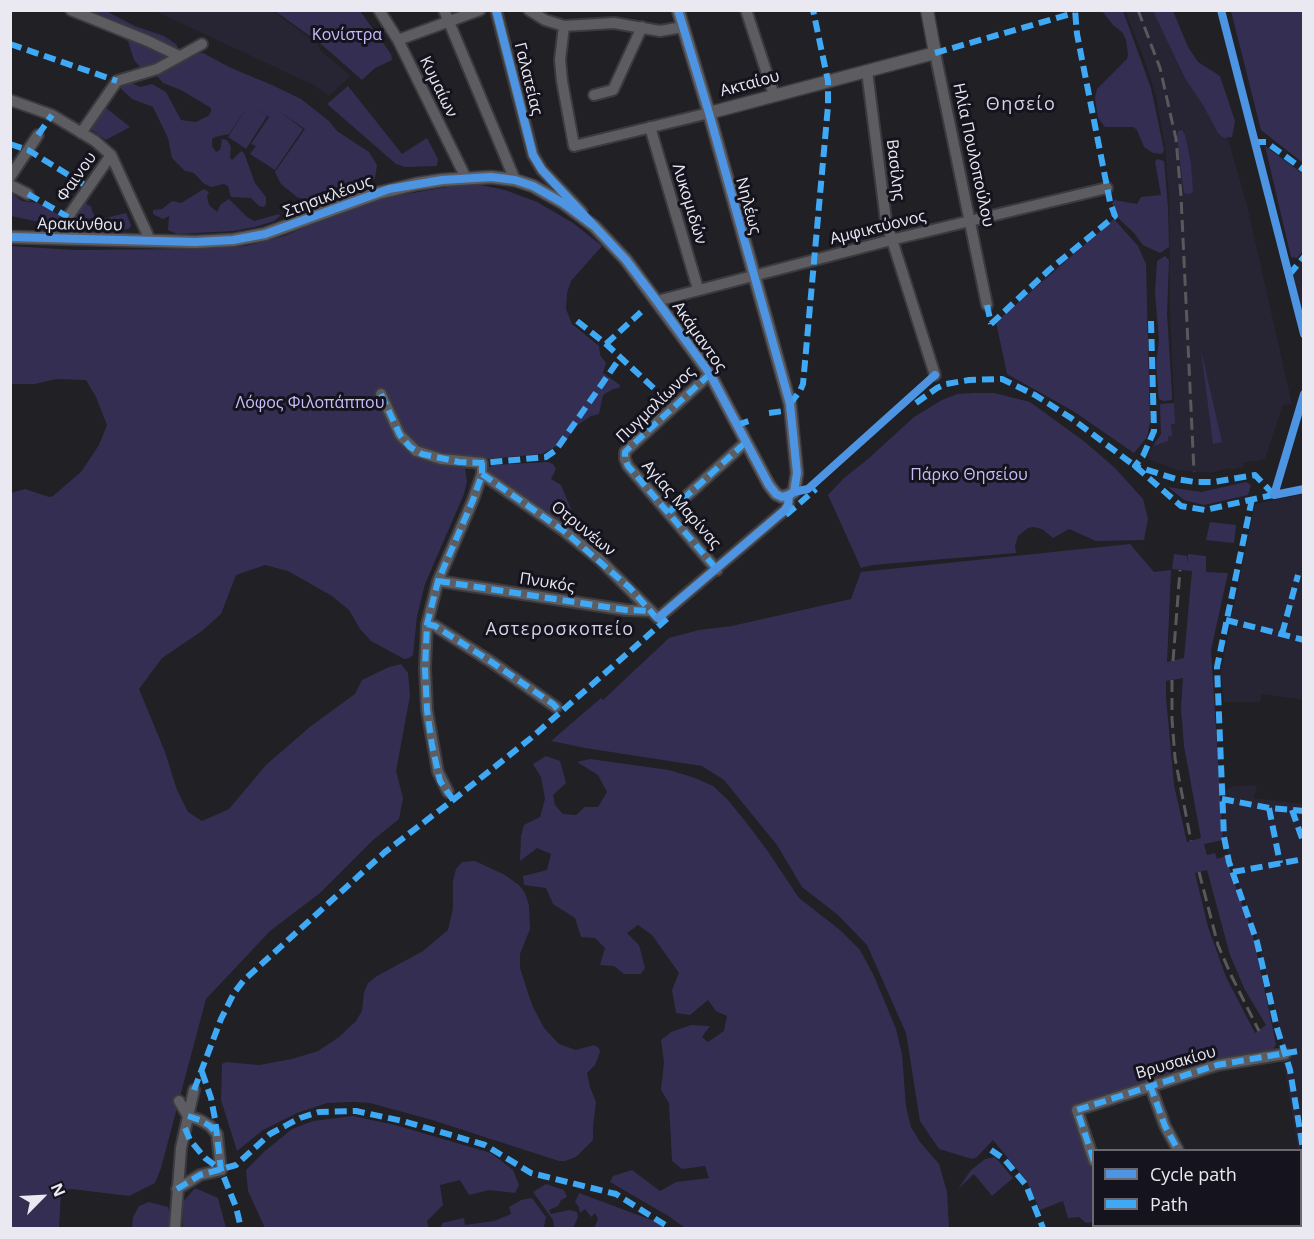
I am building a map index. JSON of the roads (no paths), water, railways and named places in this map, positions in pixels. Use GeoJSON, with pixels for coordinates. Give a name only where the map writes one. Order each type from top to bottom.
{"type":"FeatureCollection","features":[{"type":"Feature","properties":{"kind":"street"},"geometry":{"type":"LineString","coordinates":[[71,10],[179,56]]}},
{"type":"Feature","properties":{"kind":"street","name":"Κυμαίων"},"geometry":{"type":"LineString","coordinates":[[379,10],[398,40],[465,178]]}},
{"type":"Feature","properties":{"kind":"street"},"geometry":{"type":"LineString","coordinates":[[444,10],[515,180]]}},
{"type":"Feature","properties":{"kind":"street"},"geometry":{"type":"LineString","coordinates":[[398,40],[480,10]]}},
{"type":"Feature","properties":{"kind":"street","name":"Γαλατείας"},"geometry":{"type":"LineString","coordinates":[[496,10],[533,155]]}},
{"type":"Feature","properties":{"kind":"street"},"geometry":{"type":"LineString","coordinates":[[529,10],[545,20],[564,26],[614,22],[660,31],[682,27]]}},
{"type":"Feature","properties":{"kind":"street"},"geometry":{"type":"LineString","coordinates":[[746,10],[774,95]]}},
{"type":"Feature","properties":{"kind":"street","name":"Ηλία Πουλοπούλου"},"geometry":{"type":"LineString","coordinates":[[927,10],[987,305]]}},
{"type":"Feature","properties":{"kind":"street","name":"Νηλέως"},"geometry":{"type":"LineString","coordinates":[[681,12],[682,27],[709,112],[791,410],[797,473],[794,492],[789,495]]}},
{"type":"Feature","properties":{"kind":"street","name":"Ακταίου"},"geometry":{"type":"LineString","coordinates":[[564,26],[561,71],[574,146],[935,52]]}},
{"type":"Feature","properties":{"kind":"street"},"geometry":{"type":"LineString","coordinates":[[594,95],[613,90],[642,27]]}},
{"type":"Feature","properties":{"kind":"street"},"geometry":{"type":"LineString","coordinates":[[81,132],[117,81],[157,69],[202,44]]}},
{"type":"Feature","properties":{"kind":"street","name":"Βασίλης"},"geometry":{"type":"LineString","coordinates":[[867,71],[886,221],[935,375]]}},
{"type":"Feature","properties":{"kind":"street"},"geometry":{"type":"LineString","coordinates":[[10,100],[44,110],[81,132],[111,155],[150,240]]}},
{"type":"Feature","properties":{"kind":"street","name":"Λυκομιδών"},"geometry":{"type":"LineString","coordinates":[[650,127],[698,289]]}},
{"type":"Feature","properties":{"kind":"street"},"geometry":{"type":"LineString","coordinates":[[10,177],[38,135]]}},
{"type":"Feature","properties":{"kind":"street","name":"Φαινου"},"geometry":{"type":"LineString","coordinates":[[68,217],[111,155]]}},
{"type":"Feature","properties":{"kind":"street","name":"Ακάμαντος"},"geometry":{"type":"LineString","coordinates":[[533,155],[542,170],[626,260],[657,301],[710,374],[769,485],[776,494],[782,497],[789,495]]}},
{"type":"Feature","properties":{"kind":"street","name":"Στησικλέους"},"geometry":{"type":"LineString","coordinates":[[150,240],[216,242],[257,236],[389,189],[465,178],[491,177],[515,180]]}},
{"type":"Feature","properties":{"kind":"street","name":"Ακάμαντος"},"geometry":{"type":"LineString","coordinates":[[515,180],[532,186],[563,203],[594,226]]}},
{"type":"Feature","properties":{"kind":"street"},"geometry":{"type":"LineString","coordinates":[[10,185],[28,194]]}},
{"type":"Feature","properties":{"kind":"street","name":"Αμφικτύονος"},"geometry":{"type":"LineString","coordinates":[[657,301],[891,240],[1107,188]]}},
{"type":"Feature","properties":{"kind":"street","name":"Αρακύνθου"},"geometry":{"type":"LineString","coordinates":[[10,237],[150,240]]}},
{"type":"Feature","properties":{"kind":"street","name":"Πυγμαλίωνος"},"geometry":{"type":"LineString","coordinates":[[625,459],[625,453],[630,447],[710,374]]}},
{"type":"Feature","properties":{"kind":"street"},"geometry":{"type":"LineString","coordinates":[[381,394],[400,435],[416,451],[441,459],[482,463],[482,474],[438,581],[427,624],[425,651],[427,710],[438,772],[448,792]]}},
{"type":"Feature","properties":{"kind":"street"},"geometry":{"type":"LineString","coordinates":[[669,512],[746,442]]}},
{"type":"Feature","properties":{"kind":"street","name":"Αγίας Μαρίνας"},"geometry":{"type":"LineString","coordinates":[[625,459],[628,466],[717,570]]}},
{"type":"Feature","properties":{"kind":"street","name":"Οτρυνέων"},"geometry":{"type":"LineString","coordinates":[[482,474],[564,531],[600,560],[654,615]]}},
{"type":"Feature","properties":{"kind":"street"},"geometry":{"type":"LineString","coordinates":[[654,615],[717,570],[785,510],[789,495]]}},
{"type":"Feature","properties":{"kind":"street","name":"Πνυκός"},"geometry":{"type":"LineString","coordinates":[[438,581],[654,615]]}},
{"type":"Feature","properties":{"kind":"street"},"geometry":{"type":"LineString","coordinates":[[427,624],[435,626],[490,661],[556,707]]}},
{"type":"Feature","properties":{"kind":"street","name":"Βρυσακίου"},"geometry":{"type":"LineString","coordinates":[[1092,1155],[1077,1110],[1217,1065],[1285,1054]]}},
{"type":"Feature","properties":{"kind":"street"},"geometry":{"type":"LineString","coordinates":[[1150,1085],[1165,1126],[1177,1149]]}},
{"type":"Feature","properties":{"kind":"street"},"geometry":{"type":"LineString","coordinates":[[175,1228],[181,1148],[194,1090]]}},
{"type":"Feature","properties":{"kind":"street"},"geometry":{"type":"LineString","coordinates":[[177,1189],[200,1175],[221,1170],[217,1134],[205,1123],[188,1116],[179,1101]]}},
{"type":"Feature","properties":{"kind":"railway"},"geometry":{"type":"LineString","coordinates":[[1138,10],[1160,68],[1176,139],[1181,196],[1194,472]]}},
{"type":"Feature","properties":{"kind":"railway"},"geometry":{"type":"LineString","coordinates":[[1173,661],[1180,570]]}},
{"type":"Feature","properties":{"kind":"railway"},"geometry":{"type":"LineString","coordinates":[[1172,680],[1175,758],[1191,841]]}},
{"type":"Feature","properties":{"kind":"railway"},"geometry":{"type":"LineString","coordinates":[[1199,872],[1218,945],[1259,1031]]}},
{"type":"Feature","properties":{"kind":"district","name":"Θησείο"},"geometry":{"type":"Point","coordinates":[1021,105]}},
{"type":"Feature","properties":{"kind":"district","name":"Αστεροσκοπείο"},"geometry":{"type":"Point","coordinates":[560,630]}},
{"type":"Feature","properties":{"kind":"park label","name":"Κονίστρα"},"geometry":{"type":"Point","coordinates":[347,35]}},
{"type":"Feature","properties":{"kind":"park label","name":"Λόφος Φιλοπάππου"},"geometry":{"type":"Point","coordinates":[310,403]}},
{"type":"Feature","properties":{"kind":"park label","name":"Πάρκο Θησείου"},"geometry":{"type":"Point","coordinates":[969,475]}}]}
